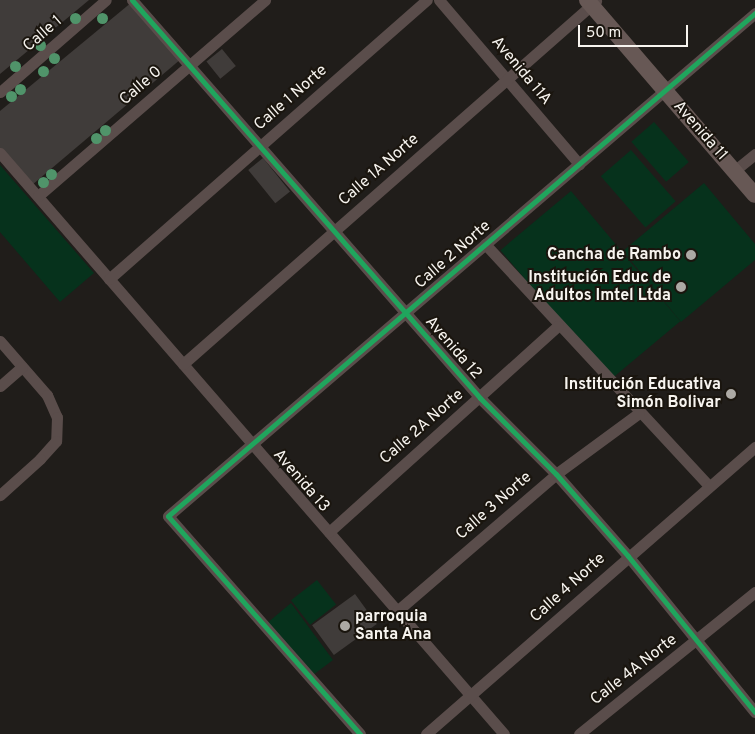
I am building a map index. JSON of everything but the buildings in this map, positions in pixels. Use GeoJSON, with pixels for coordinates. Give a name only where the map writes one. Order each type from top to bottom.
{"type":"FeatureCollection","features":[{"type":"Feature","properties":{"kind":"street","name":"Calle 1"},"geometry":{"type":"LineString","coordinates":[[0,92],[106,0]]}},
{"type":"Feature","properties":{"kind":"street","name":"Avenida 12"},"geometry":{"type":"LineString","coordinates":[[132,0],[480,398],[556,474],[628,556],[755,712]]}},
{"type":"Feature","properties":{"kind":"street","name":"Calle 0"},"geometry":{"type":"LineString","coordinates":[[38,196],[265,0]]}},
{"type":"Feature","properties":{"kind":"street","name":"Calle 1 Norte"},"geometry":{"type":"LineString","coordinates":[[109,279],[427,0]]}},
{"type":"Feature","properties":{"kind":"street","name":"Avenida 11A"},"geometry":{"type":"LineString","coordinates":[[439,0],[579,164]]}},
{"type":"Feature","properties":{"kind":"street","name":"Calle 1A Norte"},"geometry":{"type":"LineString","coordinates":[[183,364],[507,80],[592,2]]}},
{"type":"Feature","properties":{"kind":"street","name":"Avenida 11"},"geometry":{"type":"LineString","coordinates":[[592,2],[755,195]]}},
{"type":"Feature","properties":{"kind":"street","name":"Calle 2 Norte"},"geometry":{"type":"LineString","coordinates":[[360,734],[168,516],[755,13]]}},
{"type":"Feature","properties":{"kind":"street","name":"Avenida 13"},"geometry":{"type":"LineString","coordinates":[[0,153],[471,695],[498,732]]}},
{"type":"Feature","properties":{"kind":"street"},"geometry":{"type":"LineString","coordinates":[[734,171],[755,154]]}},
{"type":"Feature","properties":{"kind":"street"},"geometry":{"type":"LineString","coordinates":[[485,244],[558,326],[709,486]]}},
{"type":"Feature","properties":{"kind":"street","name":"Calle 2A Norte"},"geometry":{"type":"LineString","coordinates":[[329,532],[558,326]]}},
{"type":"Feature","properties":{"kind":"street"},"geometry":{"type":"LineString","coordinates":[[0,341],[47,395],[57,417],[56,441],[40,459],[0,495]]}},
{"type":"Feature","properties":{"kind":"street"},"geometry":{"type":"LineString","coordinates":[[0,386],[22,367]]}},
{"type":"Feature","properties":{"kind":"street","name":"Calle 3 Norte"},"geometry":{"type":"LineString","coordinates":[[397,611],[556,474],[639,413]]}},
{"type":"Feature","properties":{"kind":"street","name":"Calle 4 Norte"},"geometry":{"type":"LineString","coordinates":[[426,734],[755,447]]}},
{"type":"Feature","properties":{"kind":"street","name":"Calle 4A Norte"},"geometry":{"type":"LineString","coordinates":[[579,734],[697,642],[755,592]]}},
{"type":"Feature","properties":{"kind":"green space"},"geometry":{"type":"Polygon","coordinates":[[[654,122],[689,162],[666,182],[631,142],[654,122]]]}},
{"type":"Feature","properties":{"kind":"green space"},"geometry":{"type":"Polygon","coordinates":[[[631,150],[676,201],[645,228],[601,176],[631,150]]]}},
{"type":"Feature","properties":{"kind":"green space"},"geometry":{"type":"Polygon","coordinates":[[[0,165],[94,273],[60,302],[0,232],[0,165]]]}},
{"type":"Feature","properties":{"kind":"green space","name":"Cancha de Rambo"},"geometry":{"type":"Polygon","coordinates":[[[704,183],[755,244],[755,260],[681,322],[623,251],[704,183]]]}},
{"type":"Feature","properties":{"kind":"green space"},"geometry":{"type":"Polygon","coordinates":[[[571,191],[680,321],[610,380],[501,250],[571,191]]]}},
{"type":"Feature","properties":{"kind":"green space"},"geometry":{"type":"Polygon","coordinates":[[[317,580],[336,604],[310,625],[291,600],[317,580]]]}},
{"type":"Feature","properties":{"kind":"green space"},"geometry":{"type":"Polygon","coordinates":[[[291,603],[333,660],[313,675],[266,624],[291,603]]]}},
{"type":"Feature","properties":{"kind":"cycle path"},"geometry":{"type":"LineString","coordinates":[[132,0],[480,398],[556,474],[628,556],[755,712]]}},
{"type":"Feature","properties":{"kind":"cycle path"},"geometry":{"type":"LineString","coordinates":[[360,734],[168,516],[755,13]]}},
{"type":"Feature","properties":{"kind":"place","name":"Cancha de Rambo"},"geometry":{"type":"Point","coordinates":[691,255]}},
{"type":"Feature","properties":{"kind":"place","name":"Institución Educ de Adultos Imtel Ltda"},"geometry":{"type":"Point","coordinates":[681,287]}},
{"type":"Feature","properties":{"kind":"place","name":"Institución Educativa Simón Bolivar"},"geometry":{"type":"Point","coordinates":[731,394]}},
{"type":"Feature","properties":{"kind":"place","name":"parroquia Santa Ana"},"geometry":{"type":"Point","coordinates":[345,626]}}]}
